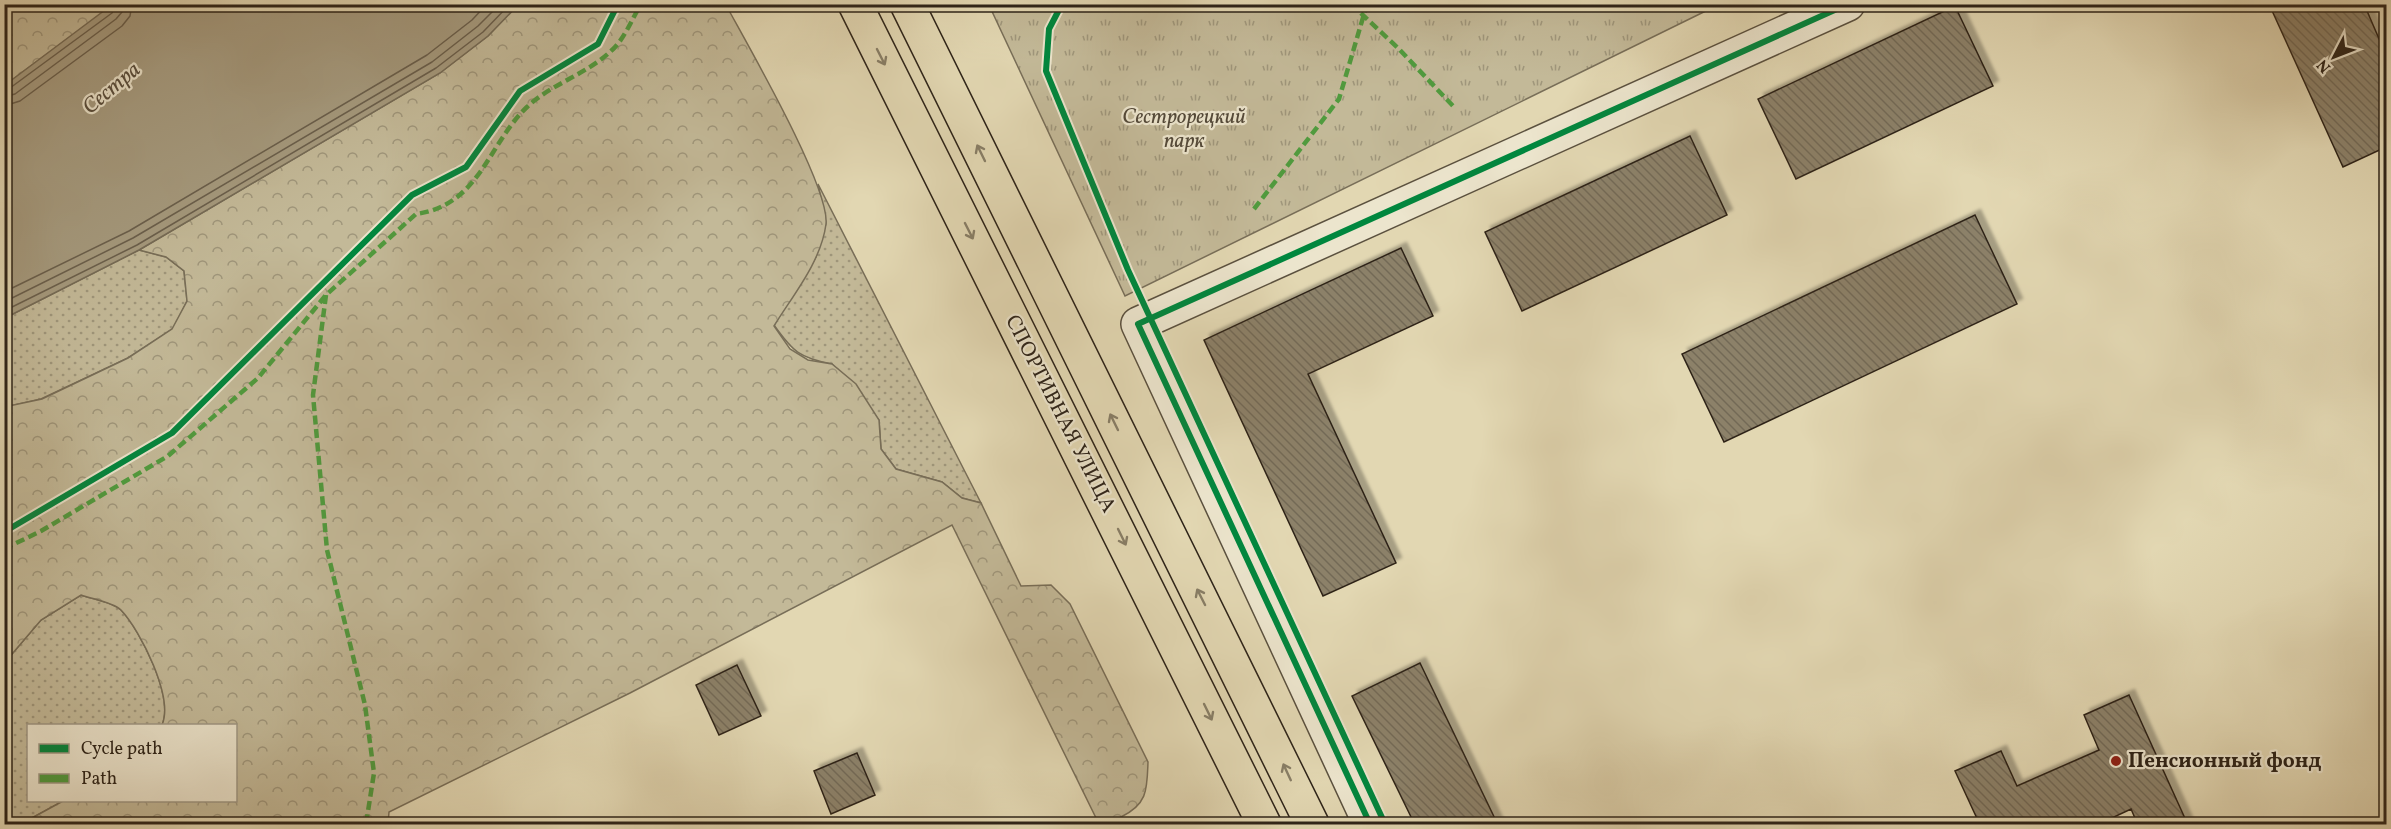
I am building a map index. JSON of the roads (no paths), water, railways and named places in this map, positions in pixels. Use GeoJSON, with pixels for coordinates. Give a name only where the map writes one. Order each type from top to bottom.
{"type":"FeatureCollection","features":[{"type":"Feature","properties":{"kind":"highway","name":"СПОРТИВНАЯ УЛИЦА"},"geometry":{"type":"LineString","coordinates":[[855,4],[1263,825]]}},
{"type":"Feature","properties":{"kind":"highway","name":"СПОРТИВНАЯ УЛИЦА"},"geometry":{"type":"LineString","coordinates":[[907,4],[1312,825]]}},
{"type":"Feature","properties":{"kind":"street"},"geometry":{"type":"LineString","coordinates":[[1370,825],[1138,324],[1848,4]]}},
{"type":"Feature","properties":{"kind":"water","name":"Сестра"},"geometry":{"type":"Polygon","coordinates":[[[113,4],[518,5],[488,36],[440,73],[139,250],[5,318],[5,85],[113,4]]]}},
{"type":"Feature","properties":{"kind":"place","name":"Пенсионный фонд"},"geometry":{"type":"Point","coordinates":[2116,761]}},
{"type":"Feature","properties":{"kind":"park label","name":"Сестрорецкий парк"},"geometry":{"type":"Point","coordinates":[1184,129]}}]}
